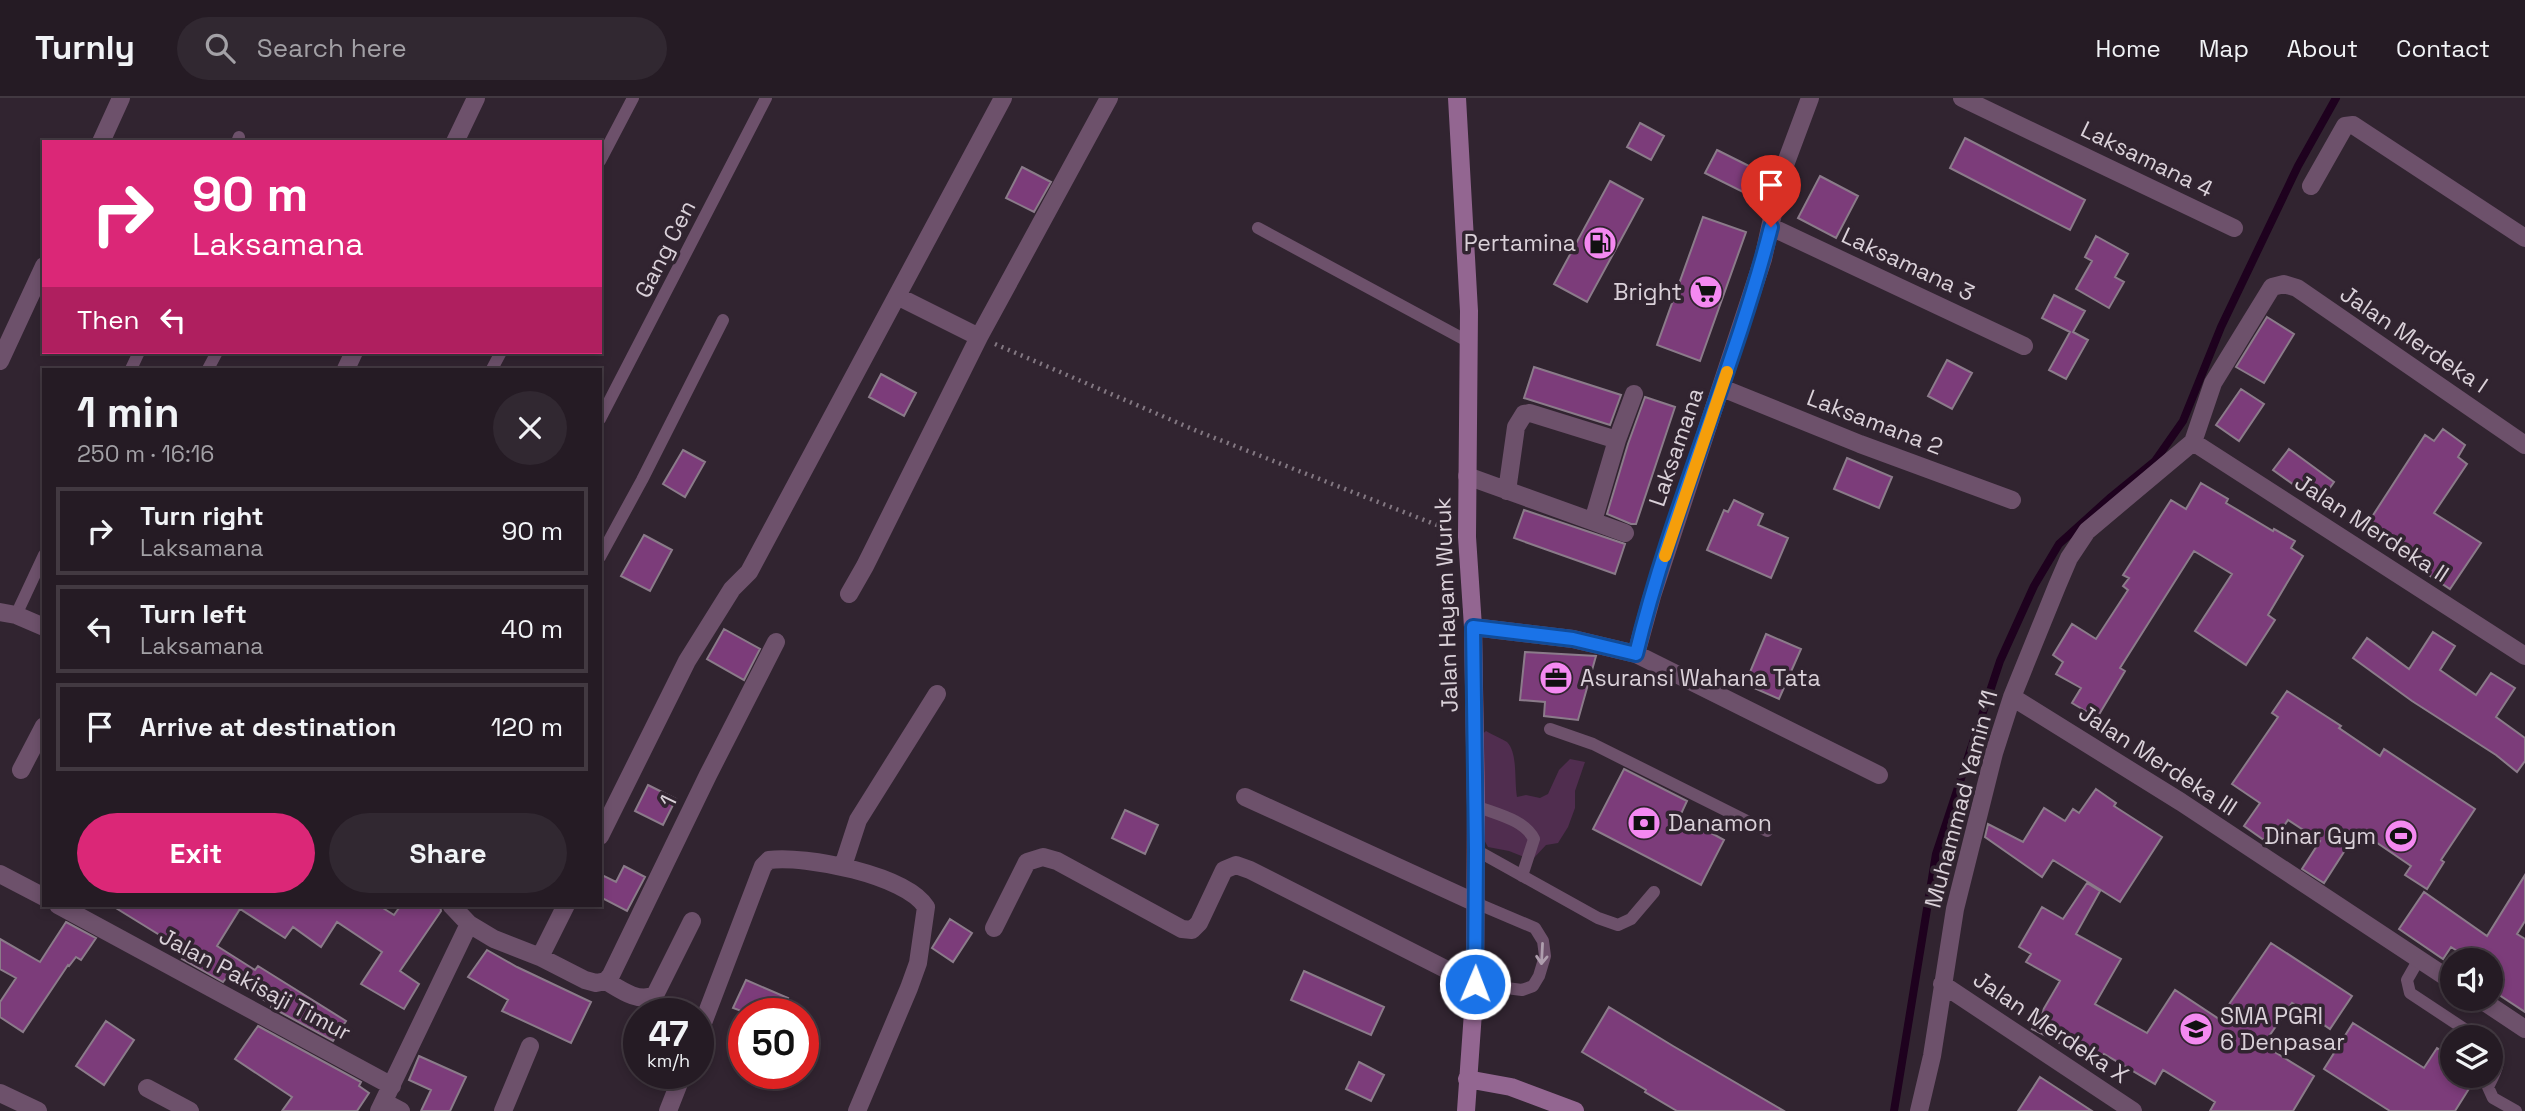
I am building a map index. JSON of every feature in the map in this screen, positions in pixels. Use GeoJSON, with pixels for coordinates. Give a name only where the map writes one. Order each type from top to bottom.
{"type":"FeatureCollection","features":[{"type":"Feature","properties":{"kind":"main road","name":"Jalan Hayam Wuruk"},"geometry":{"type":"LineString","coordinates":[[1457,98],[1469,342],[1466,476],[1473,627],[1476,807],[1475,984],[1466,1111]]}},
{"type":"Feature","properties":{"kind":"main road"},"geometry":{"type":"LineString","coordinates":[[1467,1079],[1511,1087],[1575,1111]]}},
{"type":"Feature","properties":{"kind":"street"},"geometry":{"type":"LineString","coordinates":[[102,140],[121,98]]}},
{"type":"Feature","properties":{"kind":"street"},"geometry":{"type":"LineString","coordinates":[[456,140],[476,98]]}},
{"type":"Feature","properties":{"kind":"street"},"geometry":{"type":"LineString","coordinates":[[602,832],[688,661],[732,589],[749,572],[1003,98]]}},
{"type":"Feature","properties":{"kind":"street"},"geometry":{"type":"LineString","coordinates":[[849,594],[979,337],[1109,98]]}},
{"type":"Feature","properties":{"kind":"street","name":"Laksamana"},"geometry":{"type":"LineString","coordinates":[[1636,654],[1652,596],[1771,227],[1782,173],[1810,98]]}},
{"type":"Feature","properties":{"kind":"street","name":"Laksamana 4"},"geometry":{"type":"LineString","coordinates":[[1962,98],[2234,228]]}},
{"type":"Feature","properties":{"kind":"street"},"geometry":{"type":"LineString","coordinates":[[2311,186],[2337,136],[2345,126],[2353,125],[2525,238]]}},
{"type":"Feature","properties":{"kind":"street","name":"Laksamana 3"},"geometry":{"type":"LineString","coordinates":[[1771,227],[2024,345]]}},
{"type":"Feature","properties":{"kind":"street"},"geometry":{"type":"LineString","coordinates":[[0,361],[42,270]]}},
{"type":"Feature","properties":{"kind":"street","name":"Jalan Merdeka I"},"geometry":{"type":"LineString","coordinates":[[2193,442],[2213,383],[2272,287],[2284,284],[2297,288],[2525,445]]}},
{"type":"Feature","properties":{"kind":"street"},"geometry":{"type":"LineString","coordinates":[[897,296],[979,337]]}},
{"type":"Feature","properties":{"kind":"street","name":"Laksamana 2"},"geometry":{"type":"LineString","coordinates":[[1721,388],[1860,444],[2012,500]]}},
{"type":"Feature","properties":{"kind":"street"},"geometry":{"type":"LineString","coordinates":[[1593,521],[1634,394]]}},
{"type":"Feature","properties":{"kind":"street"},"geometry":{"type":"LineString","coordinates":[[1507,491],[1516,427],[1524,414],[1530,413],[1617,440]]}},
{"type":"Feature","properties":{"kind":"street","name":"Jalan Merdeka II"},"geometry":{"type":"LineString","coordinates":[[2193,442],[2525,656]]}},
{"type":"Feature","properties":{"kind":"street","name":"Muhammad Yamin 11"},"geometry":{"type":"LineString","coordinates":[[1919,1111],[1958,897],[1994,753],[2012,696],[2069,558],[2087,531],[2193,442]]}},
{"type":"Feature","properties":{"kind":"street"},"geometry":{"type":"LineString","coordinates":[[1466,476],[1625,533]]}},
{"type":"Feature","properties":{"kind":"street"},"geometry":{"type":"LineString","coordinates":[[8,614],[42,626]]}},
{"type":"Feature","properties":{"kind":"street"},"geometry":{"type":"LineString","coordinates":[[1473,627],[1573,639],[1636,654],[1880,775]]}},
{"type":"Feature","properties":{"kind":"street","name":"1"},"geometry":{"type":"LineString","coordinates":[[606,981],[776,642]]}},
{"type":"Feature","properties":{"kind":"street"},"geometry":{"type":"LineString","coordinates":[[844,866],[858,820],[937,694]]}},
{"type":"Feature","properties":{"kind":"street","name":"Jalan Merdeka III"},"geometry":{"type":"LineString","coordinates":[[2012,696],[2181,802],[2440,973]]}},
{"type":"Feature","properties":{"kind":"street"},"geometry":{"type":"LineString","coordinates":[[21,769],[42,730]]}},
{"type":"Feature","properties":{"kind":"street"},"geometry":{"type":"LineString","coordinates":[[1245,797],[1476,903]]}},
{"type":"Feature","properties":{"kind":"street"},"geometry":{"type":"LineString","coordinates":[[994,928],[1027,862],[1043,858],[1057,861],[1182,929],[1192,930],[1199,923],[1224,870],[1236,865],[1475,984]]}},
{"type":"Feature","properties":{"kind":"street"},"geometry":{"type":"LineString","coordinates":[[713,998],[766,862],[774,859],[822,861],[905,888],[926,907],[918,963],[857,1111]]}},
{"type":"Feature","properties":{"kind":"street"},"geometry":{"type":"LineString","coordinates":[[0,874],[42,896]]}},
{"type":"Feature","properties":{"kind":"street","name":"Jalan Pakisaji Timur"},"geometry":{"type":"LineString","coordinates":[[62,907],[392,1086]]}},
{"type":"Feature","properties":{"kind":"street"},"geometry":{"type":"LineString","coordinates":[[452,907],[469,924],[494,939],[540,957],[585,980],[596,983],[606,981],[628,994],[648,999],[655,995],[692,921]]}},
{"type":"Feature","properties":{"kind":"street"},"geometry":{"type":"LineString","coordinates":[[540,957],[565,907]]}},
{"type":"Feature","properties":{"kind":"street"},"geometry":{"type":"LineString","coordinates":[[401,1111],[381,1107],[469,924]]}},
{"type":"Feature","properties":{"kind":"street","name":"Jalan Merdeka X"},"geometry":{"type":"LineString","coordinates":[[1942,984],[2133,1111]]}},
{"type":"Feature","properties":{"kind":"street"},"geometry":{"type":"LineString","coordinates":[[2498,1011],[2525,1029]]}},
{"type":"Feature","properties":{"kind":"street"},"geometry":{"type":"LineString","coordinates":[[503,1111],[530,1046]]}},
{"type":"Feature","properties":{"kind":"street"},"geometry":{"type":"LineString","coordinates":[[147,1088],[190,1111]]}},
{"type":"Feature","properties":{"kind":"street"},"geometry":{"type":"LineString","coordinates":[[668,1111],[677,1089]]}},
{"type":"Feature","properties":{"kind":"street"},"geometry":{"type":"LineString","coordinates":[[0,1093],[38,1111]]}},
{"type":"Feature","properties":{"kind":"lane"},"geometry":{"type":"LineString","coordinates":[[602,157],[633,98]]}},
{"type":"Feature","properties":{"kind":"lane","name":"Gang Cen"},"geometry":{"type":"LineString","coordinates":[[602,415],[766,98]]}},
{"type":"Feature","properties":{"kind":"lane"},"geometry":{"type":"LineString","coordinates":[[1258,228],[1469,342]]}},
{"type":"Feature","properties":{"kind":"lane"},"geometry":{"type":"LineString","coordinates":[[602,553],[723,320]]}},
{"type":"Feature","properties":{"kind":"lane"},"geometry":{"type":"LineString","coordinates":[[8,614],[42,558]]}},
{"type":"Feature","properties":{"kind":"lane"},"geometry":{"type":"LineString","coordinates":[[1550,729],[1593,744],[1768,831]]}},
{"type":"Feature","properties":{"kind":"lane"},"geometry":{"type":"LineString","coordinates":[[1476,807],[1520,824],[1530,831],[1534,838],[1522,876]]}},
{"type":"Feature","properties":{"kind":"lane"},"geometry":{"type":"LineString","coordinates":[[1476,850],[1598,918],[1618,925],[1631,919],[1654,892]]}},
{"type":"Feature","properties":{"kind":"lane"},"geometry":{"type":"LineString","coordinates":[[1475,984],[1522,990],[1533,986],[1545,956],[1543,941],[1535,928],[1476,903]]}},
{"type":"Feature","properties":{"kind":"lane"},"geometry":{"type":"LineString","coordinates":[[2419,959],[2407,980],[2410,993],[2459,1025]]}},
{"type":"Feature","properties":{"kind":"lane"},"geometry":{"type":"LineString","coordinates":[[2488,1088],[2493,1098],[2516,1111]]}},
{"type":"Feature","properties":{"kind":"path"},"geometry":{"type":"LineString","coordinates":[[979,337],[1197,431],[1467,537]]}},
{"type":"Feature","properties":{"kind":"shaded area"},"geometry":{"type":"Polygon","coordinates":[[[1486,731],[1507,742],[1513,753],[1517,797],[1526,795],[1540,798],[1548,794],[1559,770],[1570,759],[1585,762],[1575,791],[1575,808],[1568,827],[1558,843],[1546,845],[1532,860],[1509,851],[1488,847],[1479,831],[1479,737],[1486,731]]]}},
{"type":"Feature","properties":{"kind":"building"},"geometry":{"type":"Polygon","coordinates":[[[1640,123],[1664,136],[1651,160],[1627,147],[1640,123]]]}},
{"type":"Feature","properties":{"kind":"building"},"geometry":{"type":"Polygon","coordinates":[[[1965,138],[2085,200],[2070,230],[1950,168],[1965,138]]]}},
{"type":"Feature","properties":{"kind":"building"},"geometry":{"type":"Polygon","coordinates":[[[1717,150],[1765,174],[1753,197],[1705,173],[1717,150]]]}},
{"type":"Feature","properties":{"kind":"building"},"geometry":{"type":"Polygon","coordinates":[[[1022,167],[1051,182],[1034,212],[1006,198],[1022,167]]]}},
{"type":"Feature","properties":{"kind":"building"},"geometry":{"type":"Polygon","coordinates":[[[1820,176],[1858,196],[1836,238],[1798,218],[1820,176]]]}},
{"type":"Feature","properties":{"kind":"building"},"geometry":{"type":"Polygon","coordinates":[[[1610,181],[1643,199],[1587,302],[1554,284],[1610,181]]]}},
{"type":"Feature","properties":{"kind":"building"},"geometry":{"type":"Polygon","coordinates":[[[1703,217],[1746,232],[1700,361],[1657,345],[1703,217]]]}},
{"type":"Feature","properties":{"kind":"building"},"geometry":{"type":"Polygon","coordinates":[[[2096,236],[2128,254],[2115,277],[2124,282],[2109,308],[2076,289],[2092,261],[2085,257],[2096,236]]]}},
{"type":"Feature","properties":{"kind":"building"},"geometry":{"type":"Polygon","coordinates":[[[2054,295],[2085,311],[2073,332],[2088,340],[2066,379],[2049,370],[2070,332],[2042,318],[2054,295]]]}},
{"type":"Feature","properties":{"kind":"building"},"geometry":{"type":"Polygon","coordinates":[[[2267,317],[2294,334],[2264,383],[2236,367],[2267,317]]]}},
{"type":"Feature","properties":{"kind":"building"},"geometry":{"type":"Polygon","coordinates":[[[1947,360],[1972,373],[1952,409],[1928,396],[1947,360]]]}},
{"type":"Feature","properties":{"kind":"building"},"geometry":{"type":"Polygon","coordinates":[[[1534,367],[1621,395],[1610,425],[1524,398],[1534,367]]]}},
{"type":"Feature","properties":{"kind":"building"},"geometry":{"type":"Polygon","coordinates":[[[881,374],[916,393],[904,416],[869,397],[881,374]]]}},
{"type":"Feature","properties":{"kind":"building"},"geometry":{"type":"Polygon","coordinates":[[[2241,389],[2264,404],[2239,441],[2216,425],[2241,389]]]}},
{"type":"Feature","properties":{"kind":"building"},"geometry":{"type":"Polygon","coordinates":[[[1645,397],[1675,407],[1636,524],[1631,524],[1607,514],[1645,397]]]}},
{"type":"Feature","properties":{"kind":"building"},"geometry":{"type":"Polygon","coordinates":[[[2443,429],[2465,445],[2458,457],[2467,464],[2434,513],[2481,543],[2450,589],[2415,566],[2418,562],[2366,526],[2425,435],[2434,441],[2443,429]]]}},
{"type":"Feature","properties":{"kind":"building"},"geometry":{"type":"Polygon","coordinates":[[[2289,449],[2334,482],[2319,503],[2273,470],[2289,449]]]}},
{"type":"Feature","properties":{"kind":"building"},"geometry":{"type":"Polygon","coordinates":[[[683,450],[705,462],[685,497],[663,484],[683,450]]]}},
{"type":"Feature","properties":{"kind":"building"},"geometry":{"type":"Polygon","coordinates":[[[1847,458],[1892,477],[1879,508],[1834,489],[1847,458]]]}},
{"type":"Feature","properties":{"kind":"building"},"geometry":{"type":"Polygon","coordinates":[[[2201,483],[2228,499],[2226,503],[2295,541],[2291,548],[2303,556],[2268,615],[2275,620],[2246,665],[2195,631],[2232,574],[2194,551],[2120,668],[2125,671],[2097,718],[2072,703],[2081,688],[2056,674],[2063,662],[2053,655],[2072,624],[2096,639],[2128,590],[2123,586],[2129,578],[2123,575],[2171,500],[2186,509],[2201,483]]]}},
{"type":"Feature","properties":{"kind":"building"},"geometry":{"type":"Polygon","coordinates":[[[1734,500],[1763,514],[1758,525],[1788,538],[1771,578],[1707,550],[1724,510],[1728,512],[1734,500]]]}},
{"type":"Feature","properties":{"kind":"building"},"geometry":{"type":"Polygon","coordinates":[[[1524,510],[1625,544],[1615,574],[1514,538],[1524,510]]]}},
{"type":"Feature","properties":{"kind":"building"},"geometry":{"type":"Polygon","coordinates":[[[644,535],[672,550],[650,591],[621,576],[644,535]]]}},
{"type":"Feature","properties":{"kind":"building"},"geometry":{"type":"Polygon","coordinates":[[[724,629],[760,649],[744,680],[707,659],[724,629]]]}},
{"type":"Feature","properties":{"kind":"building"},"geometry":{"type":"Polygon","coordinates":[[[2433,632],[2455,646],[2440,670],[2476,695],[2491,673],[2515,688],[2496,717],[2525,738],[2525,761],[2517,772],[2353,658],[2367,638],[2409,669],[2433,632]]]}},
{"type":"Feature","properties":{"kind":"building"},"geometry":{"type":"Polygon","coordinates":[[[1766,634],[1801,649],[1779,699],[1745,684],[1766,634]]]}},
{"type":"Feature","properties":{"kind":"building","name":"Asuransi Wahana Tata"},"geometry":{"type":"Polygon","coordinates":[[[1525,652],[1596,656],[1578,720],[1544,716],[1545,702],[1520,700],[1525,652]]]}},
{"type":"Feature","properties":{"kind":"building"},"geometry":{"type":"Polygon","coordinates":[[[2287,691],[2341,726],[2339,728],[2380,756],[2384,749],[2475,809],[2441,860],[2444,862],[2427,889],[2405,875],[2411,866],[2358,830],[2324,883],[2302,869],[2320,841],[2288,820],[2271,845],[2244,826],[2260,803],[2232,784],[2278,717],[2272,713],[2287,691]]]}},
{"type":"Feature","properties":{"kind":"building","name":"Danamon"},"geometry":{"type":"Polygon","coordinates":[[[1624,769],[1687,801],[1680,816],[1724,840],[1701,885],[1593,829],[1624,769]]]}},
{"type":"Feature","properties":{"kind":"building"},"geometry":{"type":"Polygon","coordinates":[[[648,785],[676,799],[663,825],[635,811],[648,785]]]}},
{"type":"Feature","properties":{"kind":"building"},"geometry":{"type":"Polygon","coordinates":[[[2096,789],[2116,803],[2114,806],[2162,837],[2120,902],[2053,860],[2042,877],[1985,837],[1988,824],[2023,842],[2044,808],[2065,821],[2073,809],[2079,813],[2096,789]]]}},
{"type":"Feature","properties":{"kind":"building"},"geometry":{"type":"Polygon","coordinates":[[[1125,810],[1158,825],[1145,854],[1112,838],[1125,810]]]}},
{"type":"Feature","properties":{"kind":"building"},"geometry":{"type":"Polygon","coordinates":[[[624,866],[645,877],[627,911],[602,898],[602,875],[616,882],[624,866]]]}},
{"type":"Feature","properties":{"kind":"building"},"geometry":{"type":"Polygon","coordinates":[[[2525,875],[2525,921],[2517,934],[2525,939],[2525,1012],[2503,998],[2503,948],[2440,948],[2440,957],[2399,929],[2424,892],[2487,936],[2525,875]]]}},
{"type":"Feature","properties":{"kind":"building"},"geometry":{"type":"Polygon","coordinates":[[[2087,883],[2100,891],[2076,934],[2121,959],[2095,1004],[2147,1033],[2175,990],[2219,1019],[2271,943],[2352,996],[2330,1029],[2292,1003],[2263,1045],[2314,1076],[2293,1111],[2210,1111],[2215,1102],[2163,1070],[2155,1084],[2104,1054],[2099,1063],[2032,1029],[2060,981],[2026,962],[2031,954],[2019,947],[2042,907],[2063,919],[2087,883]]]}},
{"type":"Feature","properties":{"kind":"building"},"geometry":{"type":"Polygon","coordinates":[[[114,907],[381,907],[394,915],[400,907],[440,907],[441,911],[400,971],[419,984],[404,1009],[361,984],[382,952],[337,922],[321,947],[293,927],[285,938],[240,909],[217,946],[255,970],[258,966],[346,1021],[333,1041],[271,1007],[272,1005],[227,977],[223,982],[182,959],[187,952],[114,907]]]}},
{"type":"Feature","properties":{"kind":"building"},"geometry":{"type":"Polygon","coordinates":[[[950,919],[972,933],[953,962],[932,948],[950,919]]]}},
{"type":"Feature","properties":{"kind":"building"},"geometry":{"type":"Polygon","coordinates":[[[66,922],[96,938],[81,960],[76,957],[68,965],[23,1032],[0,1017],[0,1002],[16,978],[0,969],[0,939],[40,962],[66,922]]]}},
{"type":"Feature","properties":{"kind":"building"},"geometry":{"type":"Polygon","coordinates":[[[487,950],[591,1002],[571,1043],[502,1011],[508,1000],[468,977],[487,950]]]}},
{"type":"Feature","properties":{"kind":"building"},"geometry":{"type":"Polygon","coordinates":[[[1304,971],[1384,1007],[1371,1035],[1291,1000],[1304,971]]]}},
{"type":"Feature","properties":{"kind":"building"},"geometry":{"type":"Polygon","coordinates":[[[746,980],[788,998],[738,998],[746,980]]]}},
{"type":"Feature","properties":{"kind":"building"},"geometry":{"type":"Polygon","coordinates":[[[1609,1007],[1784,1111],[1677,1111],[1645,1092],[1646,1090],[1582,1052],[1609,1007]]]}},
{"type":"Feature","properties":{"kind":"building"},"geometry":{"type":"Polygon","coordinates":[[[106,1021],[134,1040],[104,1085],[76,1066],[106,1021]]]}},
{"type":"Feature","properties":{"kind":"building"},"geometry":{"type":"Polygon","coordinates":[[[2353,1023],[2424,1068],[2437,1048],[2440,1050],[2440,1088],[2469,1088],[2455,1111],[2390,1111],[2324,1069],[2353,1023]]]}},
{"type":"Feature","properties":{"kind":"building"},"geometry":{"type":"Polygon","coordinates":[[[258,1026],[361,1082],[359,1086],[369,1093],[357,1111],[282,1111],[292,1097],[235,1059],[258,1026]]]}},
{"type":"Feature","properties":{"kind":"building"},"geometry":{"type":"Polygon","coordinates":[[[419,1056],[466,1077],[450,1111],[421,1111],[431,1090],[409,1080],[419,1056]]]}},
{"type":"Feature","properties":{"kind":"building"},"geometry":{"type":"Polygon","coordinates":[[[1359,1062],[1384,1075],[1371,1101],[1346,1089],[1359,1062]]]}},
{"type":"Feature","properties":{"kind":"building"},"geometry":{"type":"Polygon","coordinates":[[[2040,1077],[2092,1111],[2018,1111],[2040,1077]]]}},
{"type":"Feature","properties":{"kind":"waterway"},"geometry":{"type":"LineString","coordinates":[[1894,1111],[1936,854],[2000,661],[2034,586],[2059,544],[2155,461],[2183,421],[2221,327],[2298,166],[2336,98]]}},
{"type":"Feature","properties":{"kind":"slow traffic"},"geometry":{"type":"LineString","coordinates":[[1665,556],[1727,372]]}},
{"type":"Feature","properties":{"kind":"place","name":"Pertamina"},"geometry":{"type":"Point","coordinates":[1600,243]}},
{"type":"Feature","properties":{"kind":"place","name":"Bright"},"geometry":{"type":"Point","coordinates":[1706,292]}},
{"type":"Feature","properties":{"kind":"place","name":"Asuransi Wahana Tata"},"geometry":{"type":"Point","coordinates":[1556,678]}},
{"type":"Feature","properties":{"kind":"place","name":"Danamon"},"geometry":{"type":"Point","coordinates":[1644,823]}},
{"type":"Feature","properties":{"kind":"place","name":"Dinar Gym"},"geometry":{"type":"Point","coordinates":[2401,836]}},
{"type":"Feature","properties":{"kind":"place","name":"SMA PGRI 6 Denpasar"},"geometry":{"type":"Point","coordinates":[2196,1029]}},
{"type":"Feature","properties":{"kind":"route"},"geometry":{"type":"LineString","coordinates":[[1475,984],[1473,627],[1573,639],[1636,654],[1652,596],[1771,227]]}}]}
